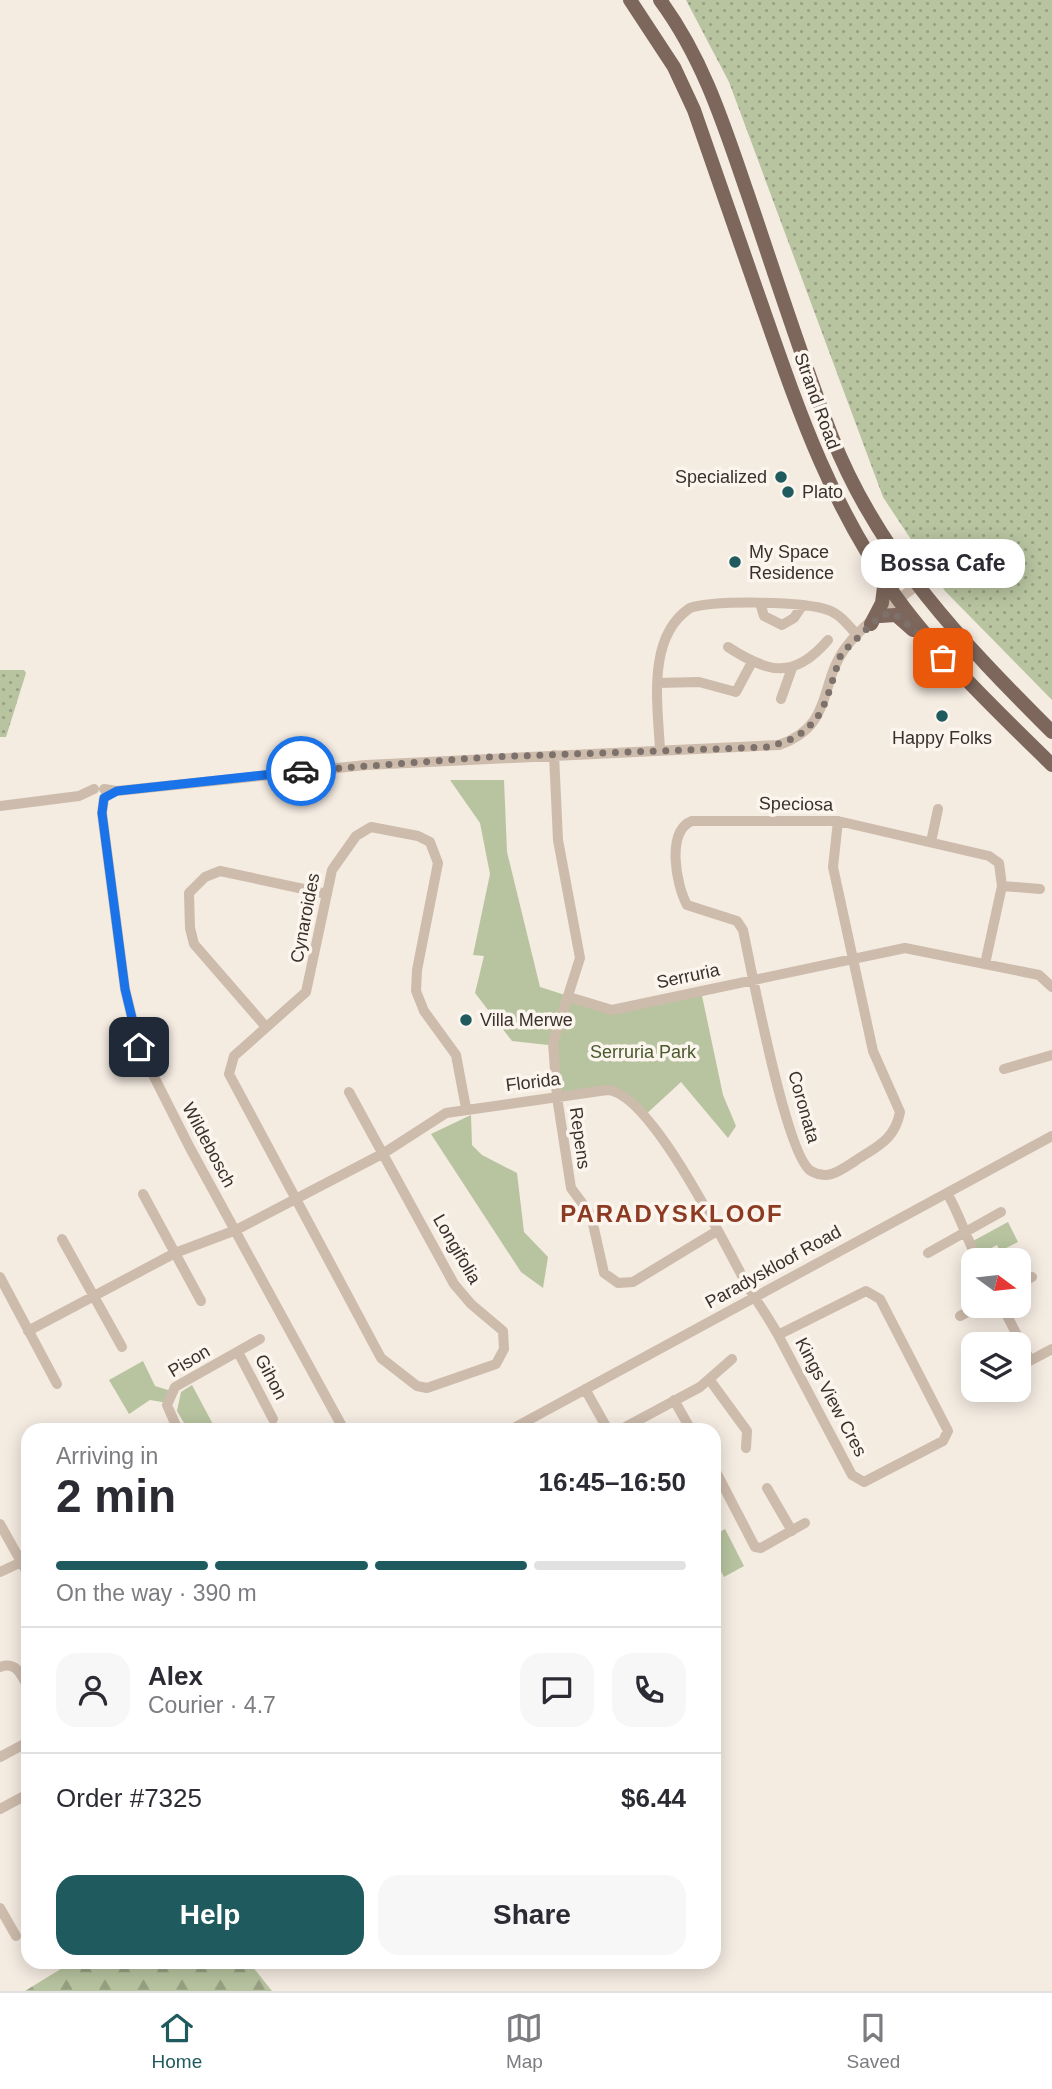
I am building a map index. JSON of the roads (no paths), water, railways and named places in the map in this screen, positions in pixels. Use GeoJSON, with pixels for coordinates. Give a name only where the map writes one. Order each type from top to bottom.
{"type":"FeatureCollection","features":[{"type":"Feature","properties":{"kind":"main road","name":"Strand Road"},"geometry":{"type":"LineString","coordinates":[[630,0],[674,67],[694,110],[817,460],[843,512],[898,600],[989,704],[1052,765]]}},
{"type":"Feature","properties":{"kind":"main road","name":"Strand Road"},"geometry":{"type":"LineString","coordinates":[[660,0],[709,85],[833,439],[890,551],[916,586],[1052,732]]}},
{"type":"Feature","properties":{"kind":"main road"},"geometry":{"type":"LineString","coordinates":[[876,620],[882,603],[885,579]]}},
{"type":"Feature","properties":{"kind":"main road"},"geometry":{"type":"LineString","coordinates":[[876,620],[891,613],[901,618],[934,653],[952,661]]}},
{"type":"Feature","properties":{"kind":"street"},"geometry":{"type":"LineString","coordinates":[[0,806],[353,766],[770,747],[797,737],[821,711],[836,666],[848,645],[916,586]]}},
{"type":"Feature","properties":{"kind":"street"},"geometry":{"type":"LineString","coordinates":[[660,751],[657,683],[660,657],[676,622],[686,611],[696,606],[760,603],[802,606],[830,610],[857,635]]}},
{"type":"Feature","properties":{"kind":"street"},"geometry":{"type":"LineString","coordinates":[[760,603],[770,622],[782,625],[794,618],[802,606]]}},
{"type":"Feature","properties":{"kind":"street"},"geometry":{"type":"LineString","coordinates":[[728,647],[752,662],[771,668],[792,668],[811,658],[828,640]]}},
{"type":"Feature","properties":{"kind":"street"},"geometry":{"type":"LineString","coordinates":[[657,683],[699,682],[736,692],[752,662]]}},
{"type":"Feature","properties":{"kind":"street"},"geometry":{"type":"LineString","coordinates":[[781,699],[792,668]]}},
{"type":"Feature","properties":{"kind":"street"},"geometry":{"type":"LineString","coordinates":[[554,755],[558,840],[580,945],[580,965],[569,997]]}},
{"type":"Feature","properties":{"kind":"street","name":"Wildebosch"},"geometry":{"type":"LineString","coordinates":[[100,795],[125,989],[133,1030],[147,1064],[340,1423]]}},
{"type":"Feature","properties":{"kind":"street"},"geometry":{"type":"LineString","coordinates":[[931,842],[938,809]]}},
{"type":"Feature","properties":{"kind":"street","name":"Speciosa"},"geometry":{"type":"LineString","coordinates":[[754,980],[741,925],[732,919],[692,909],[684,900],[675,848],[680,830],[692,821],[838,821],[989,856],[999,863],[1002,886]]}},
{"type":"Feature","properties":{"kind":"street","name":"Coronata"},"geometry":{"type":"LineString","coordinates":[[754,980],[784,1108],[800,1156],[809,1170],[830,1176],[891,1137],[900,1112],[873,1051],[833,867],[838,821]]}},
{"type":"Feature","properties":{"kind":"street","name":"Cynaroides"},"geometry":{"type":"LineString","coordinates":[[295,1199],[229,1074],[234,1056],[306,992],[334,864],[366,828],[378,827],[418,836],[430,842],[438,863],[416,970],[416,991],[425,1011],[456,1055],[466,1108]]}},
{"type":"Feature","properties":{"kind":"street"},"geometry":{"type":"LineString","coordinates":[[266,1027],[194,944],[190,928],[189,893],[205,877],[220,872],[327,894]]}},
{"type":"Feature","properties":{"kind":"street"},"geometry":{"type":"LineString","coordinates":[[985,964],[1002,886],[1040,889]]}},
{"type":"Feature","properties":{"kind":"street","name":"Serruria"},"geometry":{"type":"LineString","coordinates":[[569,997],[612,1010],[905,948],[1039,975],[1051,984]]}},
{"type":"Feature","properties":{"kind":"street","name":"Repens"},"geometry":{"type":"LineString","coordinates":[[569,997],[553,1043],[556,1097],[570,1188],[591,1215],[607,1277],[618,1283],[633,1282],[718,1231]]}},
{"type":"Feature","properties":{"kind":"street"},"geometry":{"type":"LineString","coordinates":[[1004,1069],[1052,1055]]}},
{"type":"Feature","properties":{"kind":"street","name":"Florida"},"geometry":{"type":"LineString","coordinates":[[29,1331],[175,1253],[236,1230],[384,1153],[437,1116],[466,1108],[607,1090],[623,1094],[685,1171],[754,1297]]}},
{"type":"Feature","properties":{"kind":"street","name":"Longifolia"},"geometry":{"type":"LineString","coordinates":[[295,1199],[376,1350],[389,1366],[417,1386],[427,1388],[496,1364],[504,1349],[503,1331],[461,1295],[349,1092]]}},
{"type":"Feature","properties":{"kind":"street","name":"Paradyskloof Road"},"geometry":{"type":"LineString","coordinates":[[523,1423],[1052,1136]]}},
{"type":"Feature","properties":{"kind":"street"},"geometry":{"type":"LineString","coordinates":[[947,1193],[963,1220],[964,1233],[972,1248]]}},
{"type":"Feature","properties":{"kind":"street"},"geometry":{"type":"LineString","coordinates":[[143,1194],[201,1301]]}},
{"type":"Feature","properties":{"kind":"street"},"geometry":{"type":"LineString","coordinates":[[928,1253],[1001,1212]]}},
{"type":"Feature","properties":{"kind":"street"},"geometry":{"type":"LineString","coordinates":[[62,1239],[122,1347]]}},
{"type":"Feature","properties":{"kind":"street"},"geometry":{"type":"LineString","coordinates":[[0,1277],[57,1384]]}},
{"type":"Feature","properties":{"kind":"street","name":"Kings View Cres"},"geometry":{"type":"LineString","coordinates":[[754,1297],[778,1335],[856,1479],[870,1481],[947,1437],[947,1423],[875,1294],[860,1292],[778,1335]]}},
{"type":"Feature","properties":{"kind":"street","name":"Pison"},"geometry":{"type":"LineString","coordinates":[[175,1423],[167,1405],[171,1391],[260,1339]]}},
{"type":"Feature","properties":{"kind":"street"},"geometry":{"type":"LineString","coordinates":[[1031,1360],[1052,1349]]}},
{"type":"Feature","properties":{"kind":"street","name":"Gihon"},"geometry":{"type":"LineString","coordinates":[[238,1352],[273,1419]]}},
{"type":"Feature","properties":{"kind":"street"},"geometry":{"type":"LineString","coordinates":[[633,1423],[709,1379],[732,1359]]}},
{"type":"Feature","properties":{"kind":"street"},"geometry":{"type":"LineString","coordinates":[[709,1379],[747,1431],[746,1448]]}},
{"type":"Feature","properties":{"kind":"street"},"geometry":{"type":"LineString","coordinates":[[585,1389],[604,1423]]}},
{"type":"Feature","properties":{"kind":"street"},"geometry":{"type":"LineString","coordinates":[[674,1401],[687,1423]]}},
{"type":"Feature","properties":{"kind":"street"},"geometry":{"type":"LineString","coordinates":[[721,1481],[755,1547],[761,1548],[805,1523]]}},
{"type":"Feature","properties":{"kind":"street"},"geometry":{"type":"LineString","coordinates":[[767,1488],[792,1531]]}},
{"type":"Feature","properties":{"kind":"street"},"geometry":{"type":"LineString","coordinates":[[0,1524],[21,1554]]}},
{"type":"Feature","properties":{"kind":"street"},"geometry":{"type":"LineString","coordinates":[[0,1572],[21,1562]]}},
{"type":"Feature","properties":{"kind":"street"},"geometry":{"type":"LineString","coordinates":[[0,1667],[9,1665],[17,1668],[21,1675]]}},
{"type":"Feature","properties":{"kind":"street"},"geometry":{"type":"LineString","coordinates":[[0,1757],[21,1746]]}},
{"type":"Feature","properties":{"kind":"street"},"geometry":{"type":"LineString","coordinates":[[2,1805],[21,1797]]}},
{"type":"Feature","properties":{"kind":"street"},"geometry":{"type":"LineString","coordinates":[[0,1908],[16,1936]]}},
{"type":"Feature","properties":{"kind":"place","name":"Specialized"},"geometry":{"type":"Point","coordinates":[781,477]}},
{"type":"Feature","properties":{"kind":"place","name":"Plato"},"geometry":{"type":"Point","coordinates":[788,492]}},
{"type":"Feature","properties":{"kind":"place","name":"My Space Residence"},"geometry":{"type":"Point","coordinates":[735,562]}},
{"type":"Feature","properties":{"kind":"place","name":"Bossa Cafe"},"geometry":{"type":"Point","coordinates":[943,658]}},
{"type":"Feature","properties":{"kind":"place","name":"Happy Folks"},"geometry":{"type":"Point","coordinates":[942,716]}},
{"type":"Feature","properties":{"kind":"place","name":"Villa Merwe"},"geometry":{"type":"Point","coordinates":[466,1020]}},
{"type":"Feature","properties":{"kind":"district","name":"PARADYSKLOOF"},"geometry":{"type":"Point","coordinates":[672,1213]}},
{"type":"Feature","properties":{"kind":"park label","name":"Serruria Park"},"geometry":{"type":"Point","coordinates":[643,1052]}}]}
